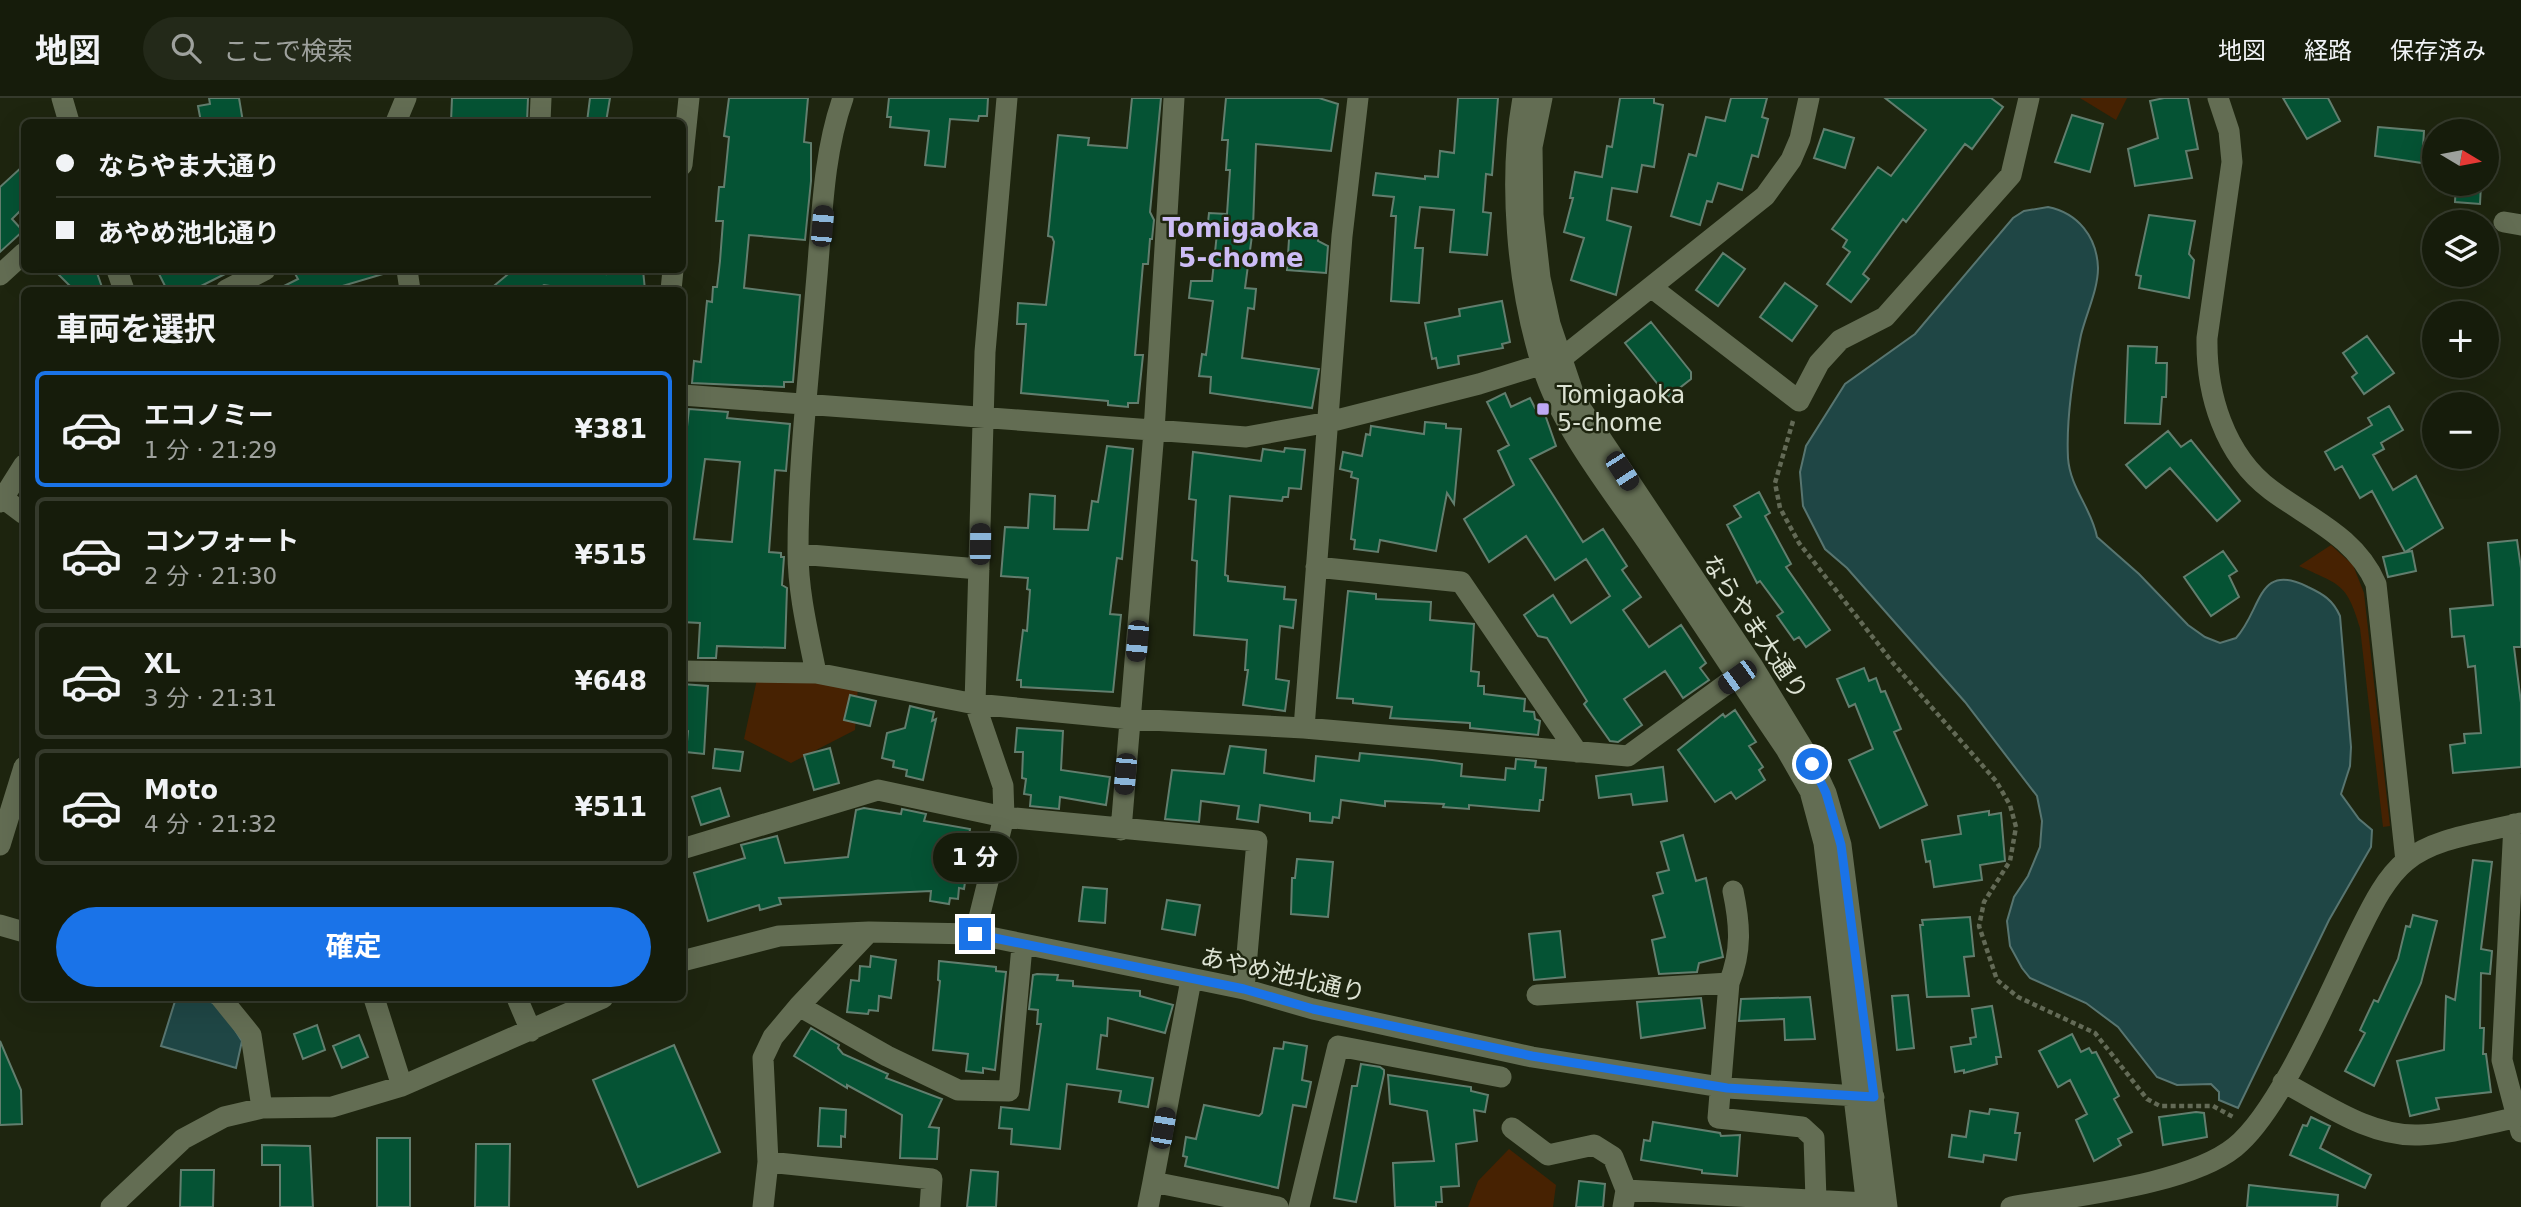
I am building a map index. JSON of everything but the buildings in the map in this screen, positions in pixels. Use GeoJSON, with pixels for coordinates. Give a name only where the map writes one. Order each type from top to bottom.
{"type":"FeatureCollection","features":[{"type":"Feature","properties":{"kind":"street"},"geometry":{"type":"LineString","coordinates":[[62,98],[68,119]]}},
{"type":"Feature","properties":{"kind":"street"},"geometry":{"type":"LineString","coordinates":[[397,119],[406,98]]}},
{"type":"Feature","properties":{"kind":"street"},"geometry":{"type":"LineString","coordinates":[[540,119],[541,98]]}},
{"type":"Feature","properties":{"kind":"street"},"geometry":{"type":"LineString","coordinates":[[686,127],[689,98]]}},
{"type":"Feature","properties":{"kind":"street"},"geometry":{"type":"LineString","coordinates":[[816,673],[803,608],[798,554],[806,404],[832,129],[843,98]]}},
{"type":"Feature","properties":{"kind":"street"},"geometry":{"type":"LineString","coordinates":[[975,934],[1003,817],[1003,786],[975,704],[985,352],[1007,98]]}},
{"type":"Feature","properties":{"kind":"street"},"geometry":{"type":"LineString","coordinates":[[1121,830],[1154,431],[1174,98]]}},
{"type":"Feature","properties":{"kind":"street"},"geometry":{"type":"LineString","coordinates":[[1304,728],[1342,236],[1357,98]]}},
{"type":"Feature","properties":{"kind":"street"},"geometry":{"type":"LineString","coordinates":[[1523,98],[1515,143],[1516,212],[1526,289],[1552,361]]}},
{"type":"Feature","properties":{"kind":"street","name":"ならやま大通り"},"geometry":{"type":"LineString","coordinates":[[1542,98],[1532,147],[1532,215],[1540,278],[1550,324],[1552,361],[1744,671],[1812,764],[1826,793],[1841,845],[1887,1207]]}},
{"type":"Feature","properties":{"kind":"street"},"geometry":{"type":"LineString","coordinates":[[686,396],[1246,437],[1329,422],[1552,361],[1651,287],[1765,196],[1791,160],[1800,139],[1809,98]]}},
{"type":"Feature","properties":{"kind":"street"},"geometry":{"type":"LineString","coordinates":[[1651,287],[1799,401],[1819,363],[1840,340],[1885,317],[2011,175],[2029,98]]}},
{"type":"Feature","properties":{"kind":"street"},"geometry":{"type":"LineString","coordinates":[[2218,98],[2229,131],[2232,162],[2207,338],[2208,370],[2214,402],[2230,440],[2254,474],[2269,488],[2351,545],[2370,570],[2377,596],[2406,861]]}},
{"type":"Feature","properties":{"kind":"street"},"geometry":{"type":"LineString","coordinates":[[0,275],[21,256]]}},
{"type":"Feature","properties":{"kind":"street"},"geometry":{"type":"LineString","coordinates":[[232,287],[259,273]]}},
{"type":"Feature","properties":{"kind":"street"},"geometry":{"type":"LineString","coordinates":[[21,470],[2,500],[21,512]]}},
{"type":"Feature","properties":{"kind":"street"},"geometry":{"type":"LineString","coordinates":[[798,554],[979,569]]}},
{"type":"Feature","properties":{"kind":"street"},"geometry":{"type":"LineString","coordinates":[[1316,567],[1461,582],[1577,752]]}},
{"type":"Feature","properties":{"kind":"street"},"geometry":{"type":"LineString","coordinates":[[686,671],[816,673],[975,704],[1130,719],[1304,728],[1628,756],[1744,671],[1810,791],[1824,843],[1852,1096],[1868,1206],[1816,1200],[1782,1202],[1625,1198],[1613,1157],[1594,1144],[1548,1155],[1513,1128]]}},
{"type":"Feature","properties":{"kind":"street"},"geometry":{"type":"LineString","coordinates":[[0,845],[7,797],[21,772]]}},
{"type":"Feature","properties":{"kind":"street"},"geometry":{"type":"LineString","coordinates":[[686,848],[878,790],[1003,817],[1257,841],[1244,989]]}},
{"type":"Feature","properties":{"kind":"street"},"geometry":{"type":"LineString","coordinates":[[2011,1207],[2188,1172],[2235,1147],[2254,1129],[2283,1082],[2388,881],[2406,861],[2443,842],[2518,824],[2501,1023],[2502,1060],[2518,1125],[2399,1134],[2366,1125],[2283,1082]]}},
{"type":"Feature","properties":{"kind":"street"},"geometry":{"type":"LineString","coordinates":[[1733,891],[1741,927],[1737,965],[1729,983],[1718,1118],[1802,1127],[1814,1138],[1816,1200]]}},
{"type":"Feature","properties":{"kind":"street"},"geometry":{"type":"LineString","coordinates":[[0,925],[21,931]]}},
{"type":"Feature","properties":{"kind":"street"},"geometry":{"type":"LineString","coordinates":[[763,1207],[768,1162],[763,1058],[773,1037],[799,1006],[869,932]]}},
{"type":"Feature","properties":{"kind":"street","name":"あやめ池北通り"},"geometry":{"type":"LineString","coordinates":[[686,960],[779,936],[869,932],[975,934],[1022,946],[1244,989],[1313,1009],[1532,1056],[1727,1088],[1874,1097]]}},
{"type":"Feature","properties":{"kind":"street"},"geometry":{"type":"LineString","coordinates":[[799,1006],[887,1056],[958,1090],[1009,1091],[1022,946]]}},
{"type":"Feature","properties":{"kind":"street"},"geometry":{"type":"LineString","coordinates":[[1148,1207],[1191,980]]}},
{"type":"Feature","properties":{"kind":"street"},"geometry":{"type":"LineString","coordinates":[[1538,995],[1729,983]]}},
{"type":"Feature","properties":{"kind":"street"},"geometry":{"type":"LineString","coordinates":[[223,1001],[251,1035],[262,1108]]}},
{"type":"Feature","properties":{"kind":"street"},"geometry":{"type":"LineString","coordinates":[[375,1001],[402,1086]]}},
{"type":"Feature","properties":{"kind":"street"},"geometry":{"type":"LineString","coordinates":[[518,1001],[531,1031]]}},
{"type":"Feature","properties":{"kind":"street"},"geometry":{"type":"LineString","coordinates":[[111,1207],[183,1139],[224,1117],[262,1108],[332,1107],[402,1086],[596,1001]]}},
{"type":"Feature","properties":{"kind":"street"},"geometry":{"type":"LineString","coordinates":[[1299,1207],[1338,1046],[1501,1077]]}},
{"type":"Feature","properties":{"kind":"street"},"geometry":{"type":"LineString","coordinates":[[768,1162],[932,1179],[930,1207]]}},
{"type":"Feature","properties":{"kind":"street"},"geometry":{"type":"LineString","coordinates":[[1153,1182],[1278,1207]]}},
{"type":"Feature","properties":{"kind":"path"},"geometry":{"type":"LineString","coordinates":[[1799,401],[1775,484],[1780,508],[1814,566],[1996,781],[2010,805],[2015,827],[2010,862],[1984,902],[1979,926],[1997,980],[2018,997],[2095,1033],[2147,1099],[2160,1106],[2213,1106],[2254,1129]]}},
{"type":"Feature","properties":{"kind":"shaded area"},"geometry":{"type":"Polygon","coordinates":[[[2080,98],[2127,98],[2116,120],[2080,98]]]}},
{"type":"Feature","properties":{"kind":"shaded area"},"geometry":{"type":"Polygon","coordinates":[[[2331,545],[2353,565],[2364,593],[2390,826],[2383,827],[2360,628],[2355,613],[2340,587],[2299,566],[2331,545]]]}},
{"type":"Feature","properties":{"kind":"shaded area"},"geometry":{"type":"Polygon","coordinates":[[[757,679],[858,685],[855,730],[791,763],[744,739],[757,679]]]}},
{"type":"Feature","properties":{"kind":"shaded area"},"geometry":{"type":"Polygon","coordinates":[[[1509,1149],[1556,1185],[1553,1207],[1468,1207],[1478,1181],[1509,1149]]]}},
{"type":"Feature","properties":{"kind":"water"},"geometry":{"type":"Polygon","coordinates":[[[2048,207],[2068,215],[2084,228],[2097,257],[2096,285],[2081,335],[2073,381],[2068,458],[2073,479],[2091,517],[2097,537],[2139,574],[2188,625],[2205,637],[2220,643],[2236,638],[2263,592],[2270,584],[2279,580],[2291,581],[2318,592],[2331,602],[2340,616],[2351,747],[2350,766],[2341,794],[2359,819],[2372,830],[2371,847],[2329,920],[2238,1108],[2219,1100],[2219,1092],[2211,1084],[2177,1085],[2157,1077],[2118,1027],[2086,1003],[2030,978],[2022,968],[2010,946],[2007,921],[2014,897],[2028,876],[2040,847],[2042,821],[2037,796],[1965,702],[1847,568],[1825,549],[1803,506],[1800,472],[1806,446],[1845,384],[1915,334],[2013,218],[2024,211],[2048,207]]]}},
{"type":"Feature","properties":{"kind":"water"},"geometry":{"type":"Polygon","coordinates":[[[175,1001],[211,1002],[223,1011],[242,1041],[236,1068],[161,1046],[175,1001]]]}},
{"type":"Feature","properties":{"kind":"place","name":"Tomigaoka 5-chome"},"geometry":{"type":"Point","coordinates":[1543,409]}},
{"type":"Feature","properties":{"kind":"district","name":"Tomigaoka 5-chome"},"geometry":{"type":"Point","coordinates":[1241,243]}},
{"type":"Feature","properties":{"kind":"route"},"geometry":{"type":"LineString","coordinates":[[975,934],[1022,946],[1244,989],[1313,1009],[1532,1056],[1727,1088],[1874,1097],[1841,845],[1826,793],[1812,764]]}}]}
